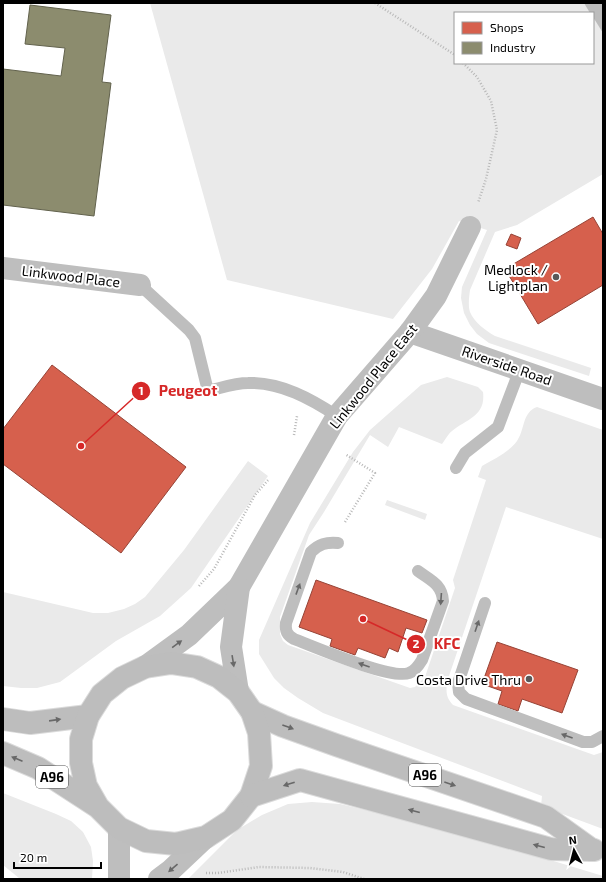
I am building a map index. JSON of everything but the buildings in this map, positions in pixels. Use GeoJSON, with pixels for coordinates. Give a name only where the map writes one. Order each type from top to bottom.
{"type":"FeatureCollection","features":[{"type":"Feature","properties":{"kind":"highway","name":"A96"},"geometry":{"type":"LineString","coordinates":[[3,753],[38,768],[98,807],[119,828],[146,841],[176,844],[206,837],[232,820],[251,796],[261,766],[259,734],[252,712],[238,692],[219,677],[197,667],[171,663],[145,667],[122,678],[102,694],[88,716],[81,739],[81,763],[86,786],[98,807]]}},
{"type":"Feature","properties":{"kind":"highway","name":"A96"},"geometry":{"type":"LineString","coordinates":[[252,712],[283,726],[336,745],[546,817],[598,852]]}},
{"type":"Feature","properties":{"kind":"highway"},"geometry":{"type":"LineString","coordinates":[[3,719],[30,724],[88,716]]}},
{"type":"Feature","properties":{"kind":"highway","name":"A96"},"geometry":{"type":"LineString","coordinates":[[251,796],[300,780],[551,849],[598,852]]}},
{"type":"Feature","properties":{"kind":"street","name":"Linkwood Place East"},"geometry":{"type":"LineString","coordinates":[[145,667],[190,635],[239,587],[337,416],[410,332],[436,296],[470,227]]}},
{"type":"Feature","properties":{"kind":"street","name":"Linkwood Place"},"geometry":{"type":"LineString","coordinates":[[3,268],[140,285]]}},
{"type":"Feature","properties":{"kind":"street","name":"Riverside Road"},"geometry":{"type":"LineString","coordinates":[[410,332],[603,398]]}},
{"type":"Feature","properties":{"kind":"street","name":"Linkwood Place East"},"geometry":{"type":"LineString","coordinates":[[238,692],[230,647],[239,587]]}},
{"type":"Feature","properties":{"kind":"street"},"geometry":{"type":"LineString","coordinates":[[119,828],[119,879]]}},
{"type":"Feature","properties":{"kind":"street"},"geometry":{"type":"LineString","coordinates":[[159,879],[171,870],[206,837]]}},
{"type":"Feature","properties":{"kind":"lane"},"geometry":{"type":"LineString","coordinates":[[140,285],[189,330],[195,338],[208,391],[248,383],[269,385],[302,395],[337,416]]}},
{"type":"Feature","properties":{"kind":"lane"},"geometry":{"type":"LineString","coordinates":[[456,468],[465,453],[498,427],[520,370]]}},
{"type":"Feature","properties":{"kind":"lane"},"geometry":{"type":"LineString","coordinates":[[335,543],[323,543],[311,552],[286,623],[286,632],[294,639],[382,672],[397,674],[409,673],[417,667],[422,660],[443,601],[440,588],[418,571]]}},
{"type":"Feature","properties":{"kind":"lane"},"geometry":{"type":"LineString","coordinates":[[485,603],[458,683],[459,692],[466,699],[584,742],[592,742],[603,736]]}},
{"type":"Feature","properties":{"kind":"path"},"geometry":{"type":"LineString","coordinates":[[375,3],[454,54]]}},
{"type":"Feature","properties":{"kind":"path"},"geometry":{"type":"LineString","coordinates":[[464,64],[477,77],[491,101],[497,130],[486,179],[470,227]]}},
{"type":"Feature","properties":{"kind":"path"},"geometry":{"type":"LineString","coordinates":[[294,440],[295,427],[302,395]]}},
{"type":"Feature","properties":{"kind":"path"},"geometry":{"type":"LineString","coordinates":[[322,440],[375,473],[335,543]]}},
{"type":"Feature","properties":{"kind":"path"},"geometry":{"type":"LineString","coordinates":[[195,591],[214,569],[255,495],[274,473]]}},
{"type":"Feature","properties":{"kind":"path"},"geometry":{"type":"LineString","coordinates":[[200,873],[218,873],[259,867],[310,868],[343,872],[364,879]]}},
{"type":"Feature","properties":{"kind":"shaded area"},"geometry":{"type":"Polygon","coordinates":[[[150,3],[603,3],[603,174],[517,225],[495,232],[470,290],[469,301],[470,312],[474,319],[495,336],[591,368],[589,376],[489,343],[477,334],[470,325],[464,313],[461,298],[462,287],[487,230],[459,221],[432,269],[393,319],[227,280],[150,3]]]}},
{"type":"Feature","properties":{"kind":"shaded area"},"geometry":{"type":"Polygon","coordinates":[[[584,3],[603,3],[603,33],[594,19],[594,12],[589,12],[584,3]]]}},
{"type":"Feature","properties":{"kind":"shaded area"},"geometry":{"type":"Polygon","coordinates":[[[447,377],[478,387],[483,392],[482,407],[474,416],[451,432],[442,444],[399,427],[388,447],[370,435],[309,535],[280,617],[280,634],[283,641],[288,645],[410,688],[415,687],[425,677],[455,588],[453,580],[486,480],[478,477],[482,466],[501,455],[514,445],[520,437],[526,417],[532,409],[537,407],[603,430],[603,539],[506,507],[447,682],[447,695],[453,705],[594,755],[603,752],[603,829],[541,806],[542,796],[323,713],[284,688],[274,678],[259,654],[259,640],[310,523],[353,452],[370,430],[421,385],[447,377]]]}},
{"type":"Feature","properties":{"kind":"shaded area"},"geometry":{"type":"Polygon","coordinates":[[[248,461],[268,476],[191,588],[160,616],[116,641],[60,682],[37,688],[3,686],[3,592],[93,613],[108,613],[124,609],[135,604],[145,597],[184,550],[248,461]]]}},
{"type":"Feature","properties":{"kind":"shaded area"},"geometry":{"type":"Polygon","coordinates":[[[387,500],[427,514],[425,520],[385,505],[387,500]]]}},
{"type":"Feature","properties":{"kind":"shaded area"},"geometry":{"type":"Polygon","coordinates":[[[3,793],[71,821],[83,832],[91,847],[93,861],[92,879],[19,879],[3,865],[3,793]]]}},
{"type":"Feature","properties":{"kind":"shaded area"},"geometry":{"type":"Polygon","coordinates":[[[312,802],[340,804],[457,832],[603,876],[603,879],[188,879],[237,830],[262,815],[288,804],[312,802]]]}},
{"type":"Feature","properties":{"kind":"place","name":"Medlock / Lightplan"},"geometry":{"type":"Point","coordinates":[556,277]}},
{"type":"Feature","properties":{"kind":"place","name":"Peugeot"},"geometry":{"type":"Point","coordinates":[81,446]}},
{"type":"Feature","properties":{"kind":"place","name":"KFC"},"geometry":{"type":"Point","coordinates":[363,619]}},
{"type":"Feature","properties":{"kind":"place","name":"Costa Drive Thru"},"geometry":{"type":"Point","coordinates":[529,679]}}]}
